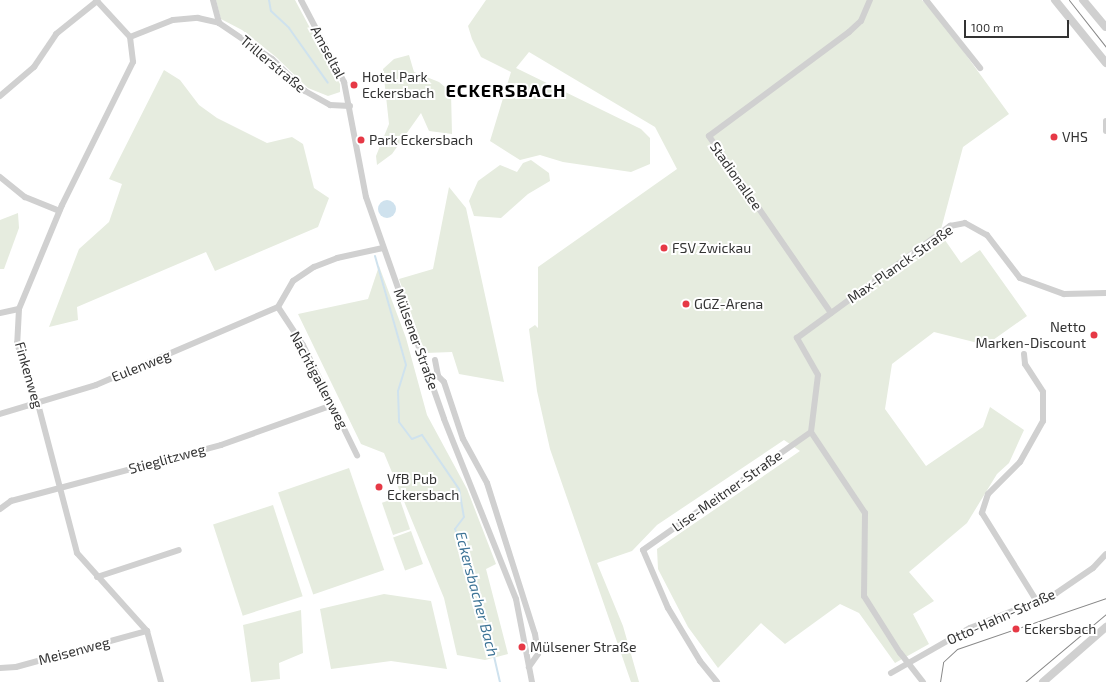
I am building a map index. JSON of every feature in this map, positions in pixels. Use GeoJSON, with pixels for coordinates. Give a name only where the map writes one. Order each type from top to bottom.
{"type":"FeatureCollection","features":[{"type":"Feature","properties":{"kind":"street"},"geometry":{"type":"LineString","coordinates":[[213,0],[219,23]]}},
{"type":"Feature","properties":{"kind":"street","name":"Amseltal"},"geometry":{"type":"LineString","coordinates":[[301,0],[344,82],[350,106]]}},
{"type":"Feature","properties":{"kind":"street","name":"Stadionallee"},"geometry":{"type":"LineString","coordinates":[[831,312],[709,136],[849,32],[861,21],[870,0]]}},
{"type":"Feature","properties":{"kind":"street"},"geometry":{"type":"LineString","coordinates":[[926,0],[980,68]]}},
{"type":"Feature","properties":{"kind":"street"},"geometry":{"type":"LineString","coordinates":[[1056,0],[1106,64]]}},
{"type":"Feature","properties":{"kind":"street"},"geometry":{"type":"LineString","coordinates":[[1083,0],[1106,27]]}},
{"type":"Feature","properties":{"kind":"street"},"geometry":{"type":"LineString","coordinates":[[0,96],[34,67],[56,34],[97,1],[130,37]]}},
{"type":"Feature","properties":{"kind":"street","name":"Trillerstraße"},"geometry":{"type":"LineString","coordinates":[[130,37],[173,20],[198,18],[219,23],[272,59],[305,91],[330,105],[350,106]]}},
{"type":"Feature","properties":{"kind":"street","name":"Finkenweg"},"geometry":{"type":"LineString","coordinates":[[130,37],[134,46],[133,62],[59,211],[19,309],[17,343],[38,404],[57,488],[77,553],[97,578],[147,631],[161,682]]}},
{"type":"Feature","properties":{"kind":"street","name":"Mülsener Straße"},"geometry":{"type":"LineString","coordinates":[[350,106],[366,197],[429,376],[516,599],[532,682]]}},
{"type":"Feature","properties":{"kind":"street"},"geometry":{"type":"LineString","coordinates":[[1106,122],[1106,131]]}},
{"type":"Feature","properties":{"kind":"street"},"geometry":{"type":"LineString","coordinates":[[0,177],[25,197],[59,211]]}},
{"type":"Feature","properties":{"kind":"street","name":"Max-Planck-Straße"},"geometry":{"type":"LineString","coordinates":[[811,432],[818,374],[797,338],[950,226],[965,224],[987,235],[1020,278],[1064,294],[1106,293]]}},
{"type":"Feature","properties":{"kind":"street"},"geometry":{"type":"LineString","coordinates":[[278,307],[293,281],[314,267],[336,258],[383,248]]}},
{"type":"Feature","properties":{"kind":"street","name":"Eulenweg"},"geometry":{"type":"LineString","coordinates":[[0,414],[38,404],[170,355],[278,307]]}},
{"type":"Feature","properties":{"kind":"street","name":"Nachtigallenweg"},"geometry":{"type":"LineString","coordinates":[[278,307],[303,345],[357,455]]}},
{"type":"Feature","properties":{"kind":"street"},"geometry":{"type":"LineString","coordinates":[[0,313],[19,309]]}},
{"type":"Feature","properties":{"kind":"street"},"geometry":{"type":"LineString","coordinates":[[1024,354],[1025,364],[1042,392],[1043,421],[1020,462],[988,494],[982,513],[1036,600]]}},
{"type":"Feature","properties":{"kind":"street"},"geometry":{"type":"LineString","coordinates":[[435,360],[438,376],[448,391],[463,439],[487,483],[501,536],[518,575],[538,654],[529,667]]}},
{"type":"Feature","properties":{"kind":"street"},"geometry":{"type":"LineString","coordinates":[[429,376],[438,376]]}},
{"type":"Feature","properties":{"kind":"street","name":"Stieglitzweg"},"geometry":{"type":"LineString","coordinates":[[0,509],[11,501],[221,445],[333,405]]}},
{"type":"Feature","properties":{"kind":"street"},"geometry":{"type":"LineString","coordinates":[[811,432],[865,514],[864,596],[923,682]]}},
{"type":"Feature","properties":{"kind":"street","name":"Lise-Meitner-Straße"},"geometry":{"type":"LineString","coordinates":[[717,682],[700,661],[668,608],[643,550],[811,432]]}},
{"type":"Feature","properties":{"kind":"street"},"geometry":{"type":"LineString","coordinates":[[97,578],[179,550]]}},
{"type":"Feature","properties":{"kind":"street","name":"Otto-Hahn-Straße"},"geometry":{"type":"LineString","coordinates":[[891,673],[970,628],[1036,600],[1055,594],[1093,568],[1106,554]]}},
{"type":"Feature","properties":{"kind":"street"},"geometry":{"type":"LineString","coordinates":[[1043,682],[1106,627]]}},
{"type":"Feature","properties":{"kind":"street","name":"Meisenweg"},"geometry":{"type":"LineString","coordinates":[[0,668],[147,631]]}},
{"type":"Feature","properties":{"kind":"shaded area"},"geometry":{"type":"Polygon","coordinates":[[[216,0],[295,0],[340,84],[340,92],[328,96],[308,88],[276,57],[242,30],[221,19],[216,0]]]}},
{"type":"Feature","properties":{"kind":"shaded area"},"geometry":{"type":"Polygon","coordinates":[[[486,0],[922,0],[942,22],[1009,114],[963,147],[940,233],[961,263],[980,250],[1027,316],[986,345],[934,332],[892,364],[885,409],[926,466],[983,427],[990,407],[1024,430],[1009,463],[997,474],[967,523],[909,572],[934,601],[913,614],[929,644],[895,663],[859,613],[840,604],[785,644],[761,623],[718,668],[688,627],[658,569],[657,549],[800,451],[784,440],[657,525],[632,551],[597,563],[623,626],[639,682],[631,682],[550,449],[537,391],[529,329],[535,325],[538,328],[538,267],[677,169],[655,127],[529,52],[516,68],[641,129],[650,138],[650,164],[631,172],[563,162],[540,155],[520,160],[490,141],[511,72],[481,57],[472,39],[468,26],[486,0]]]}},
{"type":"Feature","properties":{"kind":"shaded area"},"geometry":{"type":"Polygon","coordinates":[[[409,55],[414,72],[439,82],[451,92],[452,134],[429,131],[421,113],[392,154],[377,165],[376,156],[389,124],[383,69],[394,59],[409,55]]]}},
{"type":"Feature","properties":{"kind":"shaded area"},"geometry":{"type":"Polygon","coordinates":[[[164,70],[180,80],[199,105],[217,118],[267,143],[292,137],[303,144],[314,188],[329,198],[318,227],[215,271],[206,252],[77,307],[78,320],[49,327],[79,249],[109,222],[122,184],[109,179],[164,70]]]}},
{"type":"Feature","properties":{"kind":"shaded area"},"geometry":{"type":"Polygon","coordinates":[[[531,160],[549,173],[550,181],[528,194],[501,218],[474,216],[469,201],[478,181],[500,165],[517,172],[523,163],[531,160]]]}},
{"type":"Feature","properties":{"kind":"shaded area"},"geometry":{"type":"Polygon","coordinates":[[[449,187],[466,208],[504,382],[459,374],[452,352],[425,353],[399,279],[433,269],[449,187]]]}},
{"type":"Feature","properties":{"kind":"shaded area"},"geometry":{"type":"Polygon","coordinates":[[[18,213],[19,228],[4,269],[0,269],[0,220],[18,213]]]}},
{"type":"Feature","properties":{"kind":"shaded area"},"geometry":{"type":"Polygon","coordinates":[[[379,266],[406,338],[427,415],[467,489],[496,564],[486,569],[508,654],[485,660],[457,655],[444,598],[384,453],[361,444],[298,314],[368,299],[379,266]]]}},
{"type":"Feature","properties":{"kind":"shaded area"},"geometry":{"type":"Polygon","coordinates":[[[349,468],[384,570],[313,595],[278,492],[349,468]]]}},
{"type":"Feature","properties":{"kind":"shaded area"},"geometry":{"type":"Polygon","coordinates":[[[399,497],[410,529],[393,535],[382,503],[399,497]]]}},
{"type":"Feature","properties":{"kind":"shaded area"},"geometry":{"type":"Polygon","coordinates":[[[273,505],[303,596],[243,616],[213,524],[273,505]]]}},
{"type":"Feature","properties":{"kind":"shaded area"},"geometry":{"type":"Polygon","coordinates":[[[411,531],[423,564],[405,570],[393,537],[411,531]]]}},
{"type":"Feature","properties":{"kind":"shaded area"},"geometry":{"type":"Polygon","coordinates":[[[384,594],[431,601],[447,669],[391,661],[331,669],[320,609],[384,594]]]}},
{"type":"Feature","properties":{"kind":"shaded area"},"geometry":{"type":"Polygon","coordinates":[[[301,610],[303,653],[279,663],[280,679],[251,682],[243,625],[301,610]]]}},
{"type":"Feature","properties":{"kind":"water"},"geometry":{"type":"Polygon","coordinates":[[[383,200],[391,200],[396,205],[394,216],[391,218],[383,218],[378,213],[378,205],[383,200]]]}},
{"type":"Feature","properties":{"kind":"waterway","name":"Eckersbacher Bach"},"geometry":{"type":"LineString","coordinates":[[269,0],[271,11],[289,28],[328,83]]}},
{"type":"Feature","properties":{"kind":"waterway","name":"Eckersbacher Bach"},"geometry":{"type":"LineString","coordinates":[[375,256],[406,365],[398,391],[399,422],[412,439],[422,435],[459,489],[464,517],[455,529],[478,587],[500,682]]}},
{"type":"Feature","properties":{"kind":"tram line"},"geometry":{"type":"LineString","coordinates":[[1069,0],[1106,47]]}},
{"type":"Feature","properties":{"kind":"tram line"},"geometry":{"type":"LineString","coordinates":[[940,682],[943,662],[957,649],[1106,598]]}},
{"type":"Feature","properties":{"kind":"tram line"},"geometry":{"type":"LineString","coordinates":[[1025,682],[1106,614]]}},
{"type":"Feature","properties":{"kind":"place","name":"Hotel Park Eckersbach"},"geometry":{"type":"Point","coordinates":[354,85]}},
{"type":"Feature","properties":{"kind":"place","name":"VHS"},"geometry":{"type":"Point","coordinates":[1054,137]}},
{"type":"Feature","properties":{"kind":"place","name":"Park Eckersbach"},"geometry":{"type":"Point","coordinates":[361,140]}},
{"type":"Feature","properties":{"kind":"place","name":"FSV Zwickau"},"geometry":{"type":"Point","coordinates":[664,248]}},
{"type":"Feature","properties":{"kind":"place","name":"GGZ-Arena"},"geometry":{"type":"Point","coordinates":[686,304]}},
{"type":"Feature","properties":{"kind":"place","name":"Netto Marken-Discount"},"geometry":{"type":"Point","coordinates":[1094,335]}},
{"type":"Feature","properties":{"kind":"place","name":"VfB Pub Eckersbach"},"geometry":{"type":"Point","coordinates":[379,487]}},
{"type":"Feature","properties":{"kind":"place","name":"Eckersbach"},"geometry":{"type":"Point","coordinates":[1016,629]}},
{"type":"Feature","properties":{"kind":"place","name":"Mülsener Straße"},"geometry":{"type":"Point","coordinates":[522,647]}},
{"type":"Feature","properties":{"kind":"district","name":"ECKERSBACH"},"geometry":{"type":"Point","coordinates":[506,90]}}]}
